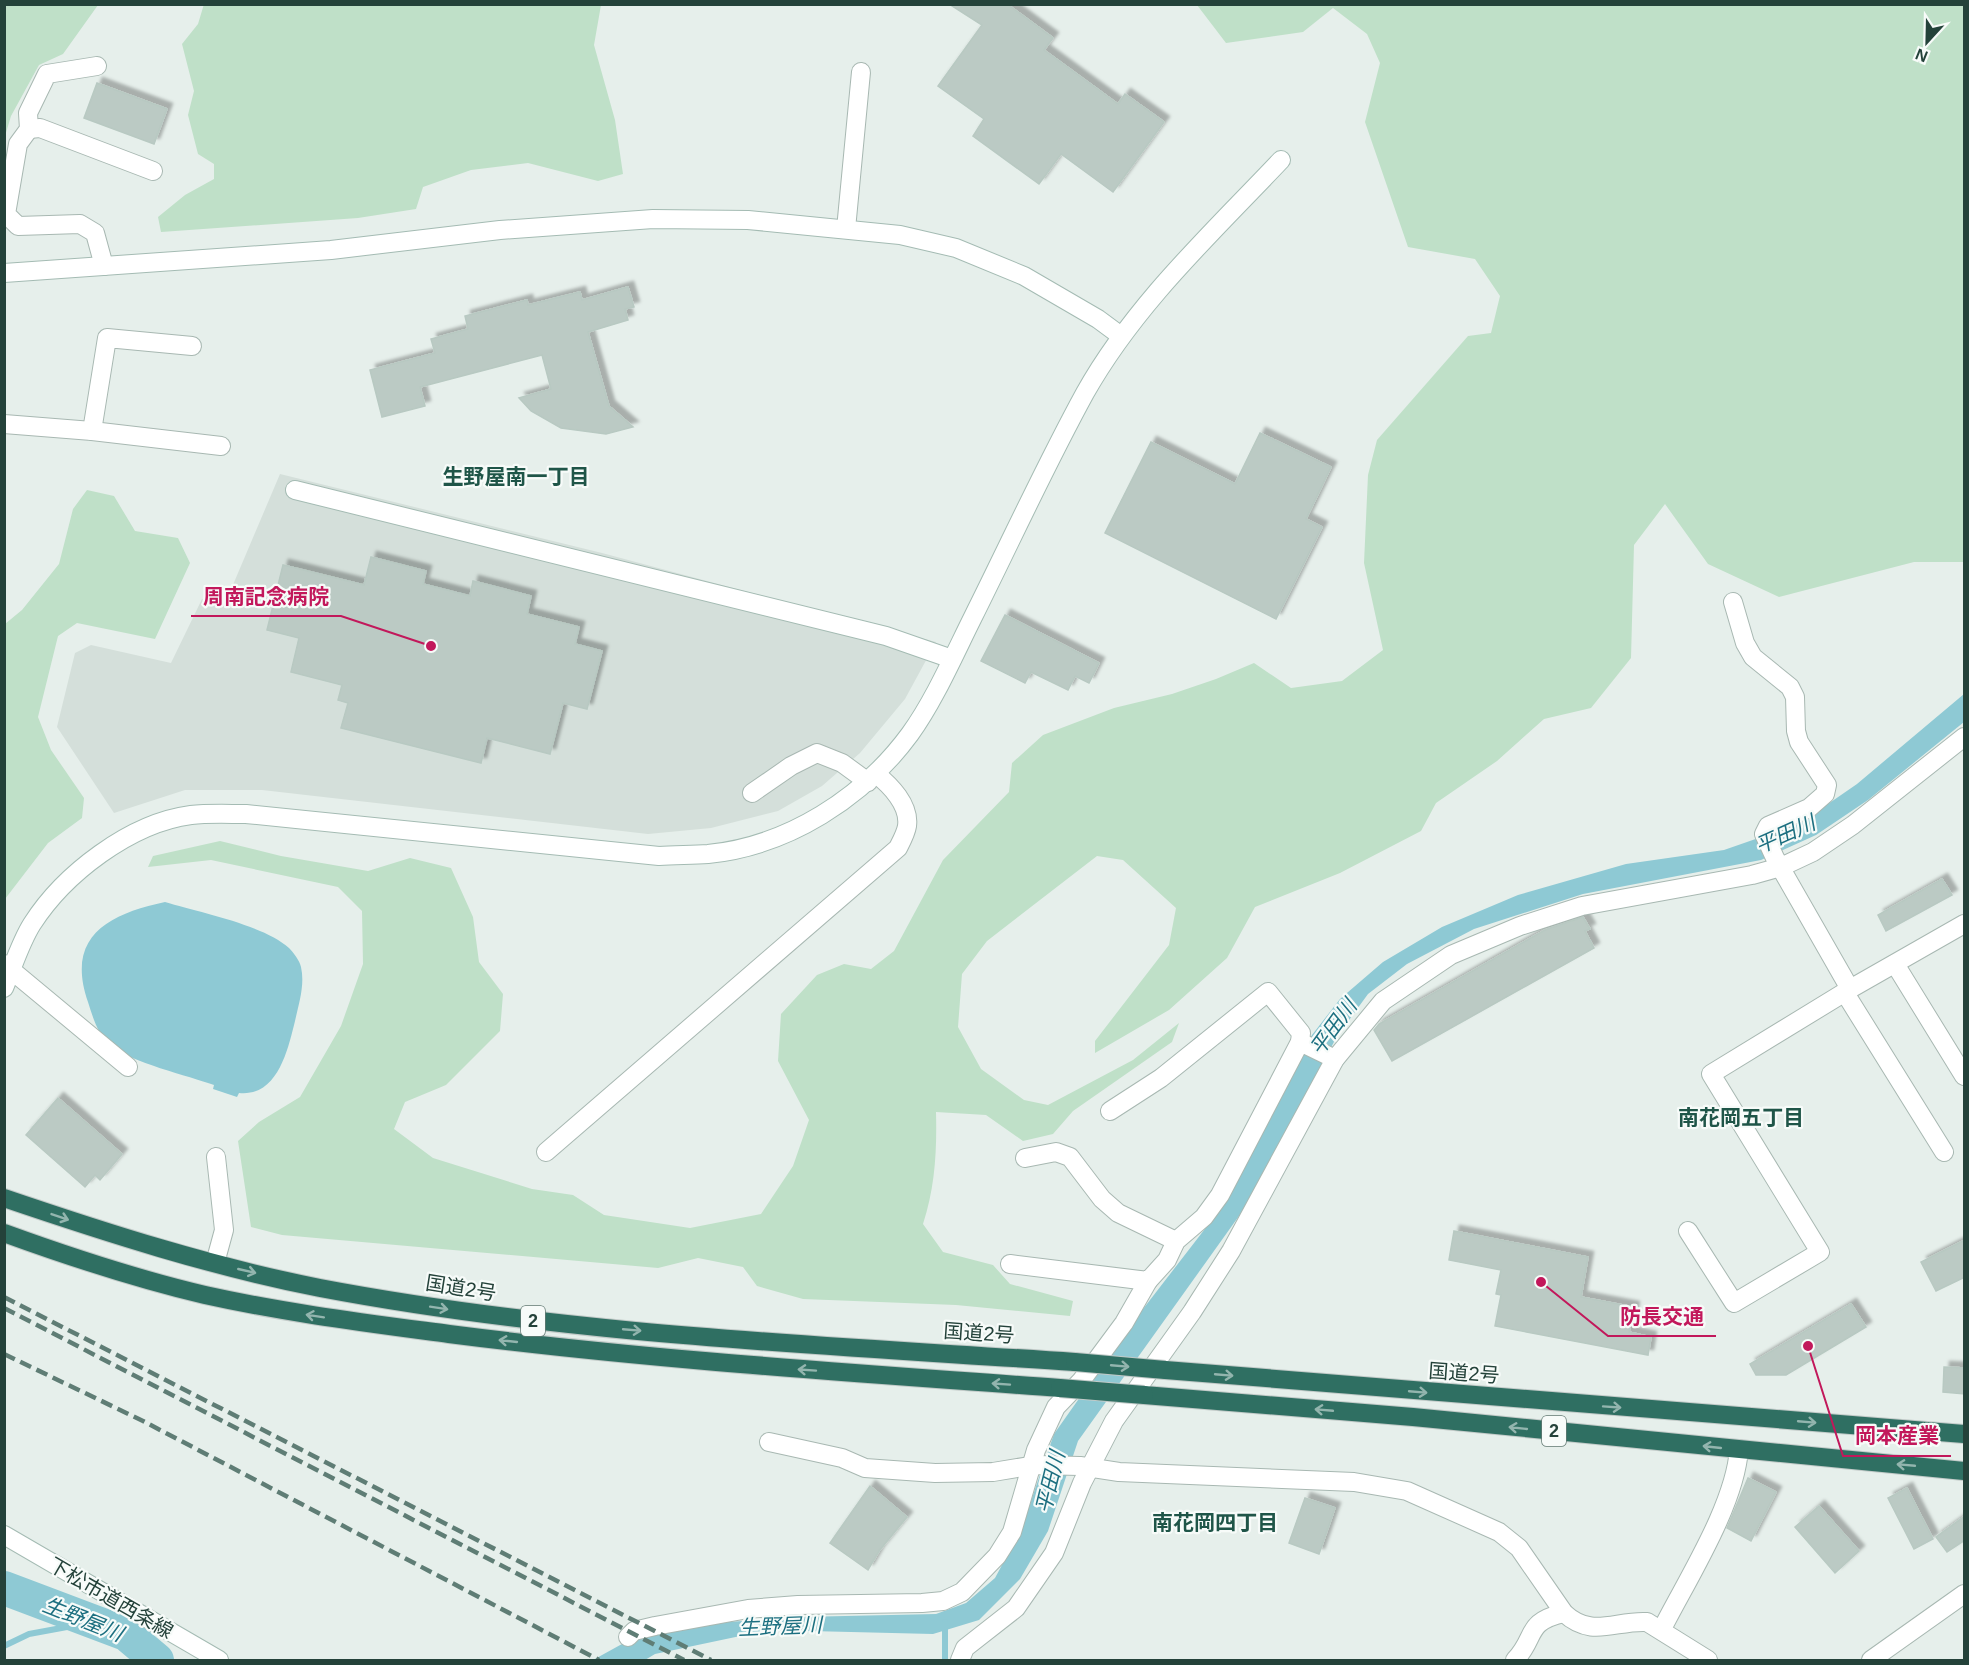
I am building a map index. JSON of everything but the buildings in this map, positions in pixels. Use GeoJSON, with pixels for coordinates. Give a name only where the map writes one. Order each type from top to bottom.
{"type":"FeatureCollection","features":[{"type":"Feature","properties":{"kind":"highway","name":"国道2号"},"geometry":{"type":"LineString","coordinates":[[4,1198],[88,1227],[215,1263],[318,1288],[501,1318],[711,1337],[1075,1362],[1965,1434]]}},
{"type":"Feature","properties":{"kind":"highway","name":"2"},"geometry":{"type":"LineString","coordinates":[[4,1233],[83,1261],[204,1294],[316,1316],[500,1340],[707,1363],[1144,1395],[1965,1471]]}},
{"type":"Feature","properties":{"kind":"street"},"geometry":{"type":"LineString","coordinates":[[97,66],[47,74],[28,113],[29,129],[18,144],[6,214],[18,226],[80,224],[95,233],[104,266]]}},
{"type":"Feature","properties":{"kind":"street"},"geometry":{"type":"LineString","coordinates":[[846,228],[861,72]]}},
{"type":"Feature","properties":{"kind":"street"},"geometry":{"type":"LineString","coordinates":[[29,129],[40,128],[153,171]]}},
{"type":"Feature","properties":{"kind":"street"},"geometry":{"type":"LineString","coordinates":[[4,988],[8,967],[31,925],[60,888],[94,857],[138,832],[190,815],[246,814],[659,856],[710,854],[770,840],[826,813],[872,778],[911,733],[952,659],[1086,392],[1121,336],[1179,269],[1281,160]]}},
{"type":"Feature","properties":{"kind":"street"},"geometry":{"type":"LineString","coordinates":[[4,273],[331,250],[500,231],[653,219],[748,220],[900,235],[956,248],[1024,276],[1098,319],[1121,336]]}},
{"type":"Feature","properties":{"kind":"street"},"geometry":{"type":"LineString","coordinates":[[92,430],[107,338],[192,346]]}},
{"type":"Feature","properties":{"kind":"street"},"geometry":{"type":"LineString","coordinates":[[4,424],[92,430],[220,446]]}},
{"type":"Feature","properties":{"kind":"street"},"geometry":{"type":"LineString","coordinates":[[295,490],[886,636],[952,659]]}},
{"type":"Feature","properties":{"kind":"street"},"geometry":{"type":"LineString","coordinates":[[1733,602],[1745,643],[1754,657],[1791,687],[1799,742],[1827,785],[1825,794],[1809,808],[1768,826],[1764,834],[1848,991],[1944,1152]]}},
{"type":"Feature","properties":{"kind":"street"},"geometry":{"type":"LineString","coordinates":[[960,1660],[965,1648],[1016,1608],[1054,1553],[1085,1467],[1231,1251],[1333,1058],[1383,1001],[1452,955],[1520,926],[1582,906],[1752,876],[1778,863],[1813,852],[1853,825],[1965,737]]}},
{"type":"Feature","properties":{"kind":"street"},"geometry":{"type":"LineString","coordinates":[[546,1152],[898,848],[908,825],[903,805],[888,784],[816,753],[791,766],[752,793]]}},
{"type":"Feature","properties":{"kind":"street"},"geometry":{"type":"LineString","coordinates":[[1688,1231],[1734,1303],[1820,1251],[1711,1074],[1848,991],[1965,924]]}},
{"type":"Feature","properties":{"kind":"street"},"geometry":{"type":"LineString","coordinates":[[1895,964],[1965,1077]]}},
{"type":"Feature","properties":{"kind":"street"},"geometry":{"type":"LineString","coordinates":[[8,967],[128,1067]]}},
{"type":"Feature","properties":{"kind":"street"},"geometry":{"type":"LineString","coordinates":[[628,1637],[634,1631],[655,1626],[748,1610],[798,1605],[943,1601],[962,1592],[997,1556],[1012,1532],[1033,1465],[1056,1407],[1081,1381],[1124,1323],[1149,1281],[1167,1260],[1176,1241],[1204,1216],[1220,1194],[1303,1043],[1301,1033],[1268,992],[1161,1078],[1110,1111]]}},
{"type":"Feature","properties":{"kind":"street"},"geometry":{"type":"LineString","coordinates":[[1303,1043],[1333,1058]]}},
{"type":"Feature","properties":{"kind":"street"},"geometry":{"type":"LineString","coordinates":[[1025,1158],[1056,1152],[1070,1157],[1102,1199],[1118,1213],[1176,1241]]}},
{"type":"Feature","properties":{"kind":"street"},"geometry":{"type":"LineString","coordinates":[[215,1263],[224,1230],[216,1157]]}},
{"type":"Feature","properties":{"kind":"street"},"geometry":{"type":"LineString","coordinates":[[1010,1264],[1149,1281]]}},
{"type":"Feature","properties":{"kind":"street"},"geometry":{"type":"LineString","coordinates":[[769,1442],[842,1458],[866,1468],[935,1473],[981,1472],[1033,1465],[1085,1467],[1119,1472],[1354,1482],[1407,1491],[1499,1533],[1519,1548],[1564,1613],[1573,1622],[1593,1629],[1636,1621],[1647,1622],[1662,1629],[1708,1660]]}},
{"type":"Feature","properties":{"kind":"street"},"geometry":{"type":"LineString","coordinates":[[1662,1629],[1715,1524],[1737,1471],[1739,1449]]}},
{"type":"Feature","properties":{"kind":"street","name":"下松市道西条線"},"geometry":{"type":"LineString","coordinates":[[4,1535],[219,1660]]}},
{"type":"Feature","properties":{"kind":"street"},"geometry":{"type":"LineString","coordinates":[[1871,1660],[1962,1602]]}},
{"type":"Feature","properties":{"kind":"street"},"geometry":{"type":"LineString","coordinates":[[1515,1660],[1534,1626],[1549,1616],[1564,1613]]}},
{"type":"Feature","properties":{"kind":"shaded area"},"geometry":{"type":"Polygon","coordinates":[[[280,474],[602,553],[936,642],[905,699],[860,753],[822,786],[778,811],[711,828],[648,834],[262,790],[185,790],[114,813],[57,727],[75,653],[91,645],[171,663],[202,599],[224,606],[280,474]]]}},
{"type":"Feature","properties":{"kind":"green space"},"geometry":{"type":"Polygon","coordinates":[[[5,4],[98,5],[63,54],[39,65],[11,116],[5,136],[5,4]]]}},
{"type":"Feature","properties":{"kind":"green space"},"geometry":{"type":"Polygon","coordinates":[[[204,4],[601,5],[594,45],[615,120],[623,174],[598,181],[528,163],[471,170],[423,187],[416,209],[358,218],[161,232],[158,217],[185,195],[214,179],[214,164],[198,154],[188,115],[194,91],[182,44],[198,24],[204,4]]]}},
{"type":"Feature","properties":{"kind":"green space"},"geometry":{"type":"Polygon","coordinates":[[[1197,5],[1964,5],[1964,562],[1914,562],[1779,597],[1708,564],[1665,504],[1634,545],[1631,658],[1591,708],[1544,719],[1497,761],[1436,803],[1421,831],[1340,873],[1255,907],[1227,958],[1169,1010],[1095,1053],[1095,1041],[1169,945],[1176,908],[1123,860],[1097,856],[987,941],[962,974],[958,1027],[981,1069],[1024,1100],[1048,1105],[1133,1060],[1179,1023],[1172,1042],[1073,1111],[1053,1134],[1023,1141],[986,1115],[936,1112],[934,1169],[923,1224],[943,1252],[993,1265],[1010,1284],[1073,1301],[1070,1316],[956,1305],[803,1299],[757,1286],[743,1267],[698,1258],[658,1268],[282,1235],[251,1227],[238,1141],[259,1122],[300,1097],[341,1026],[363,964],[362,911],[338,887],[211,860],[148,867],[153,856],[220,841],[281,856],[368,871],[410,858],[451,868],[473,917],[479,962],[503,994],[500,1031],[446,1085],[405,1102],[394,1129],[433,1158],[532,1189],[573,1195],[604,1215],[690,1228],[761,1214],[793,1166],[809,1120],[778,1061],[781,1014],[817,975],[844,964],[871,969],[894,951],[943,860],[1009,792],[1012,763],[1043,735],[1114,708],[1172,694],[1216,679],[1254,663],[1291,688],[1342,681],[1383,650],[1364,563],[1368,475],[1377,440],[1468,336],[1491,333],[1500,296],[1475,259],[1408,247],[1365,122],[1380,63],[1367,34],[1333,8],[1303,32],[1226,43],[1197,5]]]}},
{"type":"Feature","properties":{"kind":"green space"},"geometry":{"type":"Polygon","coordinates":[[[87,490],[114,496],[135,531],[178,538],[190,563],[155,639],[77,623],[58,636],[38,717],[51,750],[84,798],[82,818],[48,843],[5,899],[5,624],[22,610],[59,564],[73,509],[87,490]]]}},
{"type":"Feature","properties":{"kind":"water","name":"平田川"},"geometry":{"type":"Polygon","coordinates":[[[1964,694],[1964,722],[1868,800],[1816,835],[1761,860],[1583,894],[1474,929],[1407,964],[1368,994],[1336,1038],[1254,1195],[1078,1441],[1048,1531],[1020,1579],[979,1620],[933,1634],[769,1630],[655,1654],[645,1660],[593,1660],[622,1644],[650,1633],[714,1623],[800,1617],[936,1614],[966,1603],[995,1578],[1021,1530],[1054,1434],[1133,1322],[1218,1212],[1312,1035],[1340,999],[1383,962],[1442,927],[1518,895],[1626,864],[1724,850],[1799,824],[1857,784],[1964,694]]]}},
{"type":"Feature","properties":{"kind":"water"},"geometry":{"type":"Polygon","coordinates":[[[165,902],[230,920],[264,933],[289,948],[299,962],[302,987],[289,1045],[279,1069],[263,1087],[252,1092],[239,1093],[237,1097],[213,1089],[214,1085],[145,1063],[120,1052],[106,1042],[99,1031],[82,979],[82,960],[87,945],[97,932],[126,913],[165,902]]]}},
{"type":"Feature","properties":{"kind":"waterway","name":"生野屋川"},"geometry":{"type":"LineString","coordinates":[[4,1588],[126,1634],[157,1660]]}},
{"type":"Feature","properties":{"kind":"waterway"},"geometry":{"type":"LineString","coordinates":[[4,1646],[29,1634],[94,1622]]}},
{"type":"Feature","properties":{"kind":"waterway"},"geometry":{"type":"LineString","coordinates":[[945,1622],[945,1660]]}},
{"type":"Feature","properties":{"kind":"railway"},"geometry":{"type":"LineString","coordinates":[[4,1297],[711,1660]]}},
{"type":"Feature","properties":{"kind":"railway"},"geometry":{"type":"LineString","coordinates":[[4,1308],[684,1660]]}},
{"type":"Feature","properties":{"kind":"railway"},"geometry":{"type":"LineString","coordinates":[[4,1354],[143,1421],[599,1660]]}},
{"type":"Feature","properties":{"kind":"place","name":"周南記念病院"},"geometry":{"type":"Point","coordinates":[431,646]}},
{"type":"Feature","properties":{"kind":"place","name":"防長交通"},"geometry":{"type":"Point","coordinates":[1541,1282]}},
{"type":"Feature","properties":{"kind":"place","name":"岡本産業"},"geometry":{"type":"Point","coordinates":[1808,1346]}},
{"type":"Feature","properties":{"kind":"district","name":"生野屋南一丁目"},"geometry":{"type":"Point","coordinates":[516,476]}},
{"type":"Feature","properties":{"kind":"district","name":"南花岡五丁目"},"geometry":{"type":"Point","coordinates":[1741,1117]}},
{"type":"Feature","properties":{"kind":"district","name":"南花岡四丁目"},"geometry":{"type":"Point","coordinates":[1215,1522]}}]}
